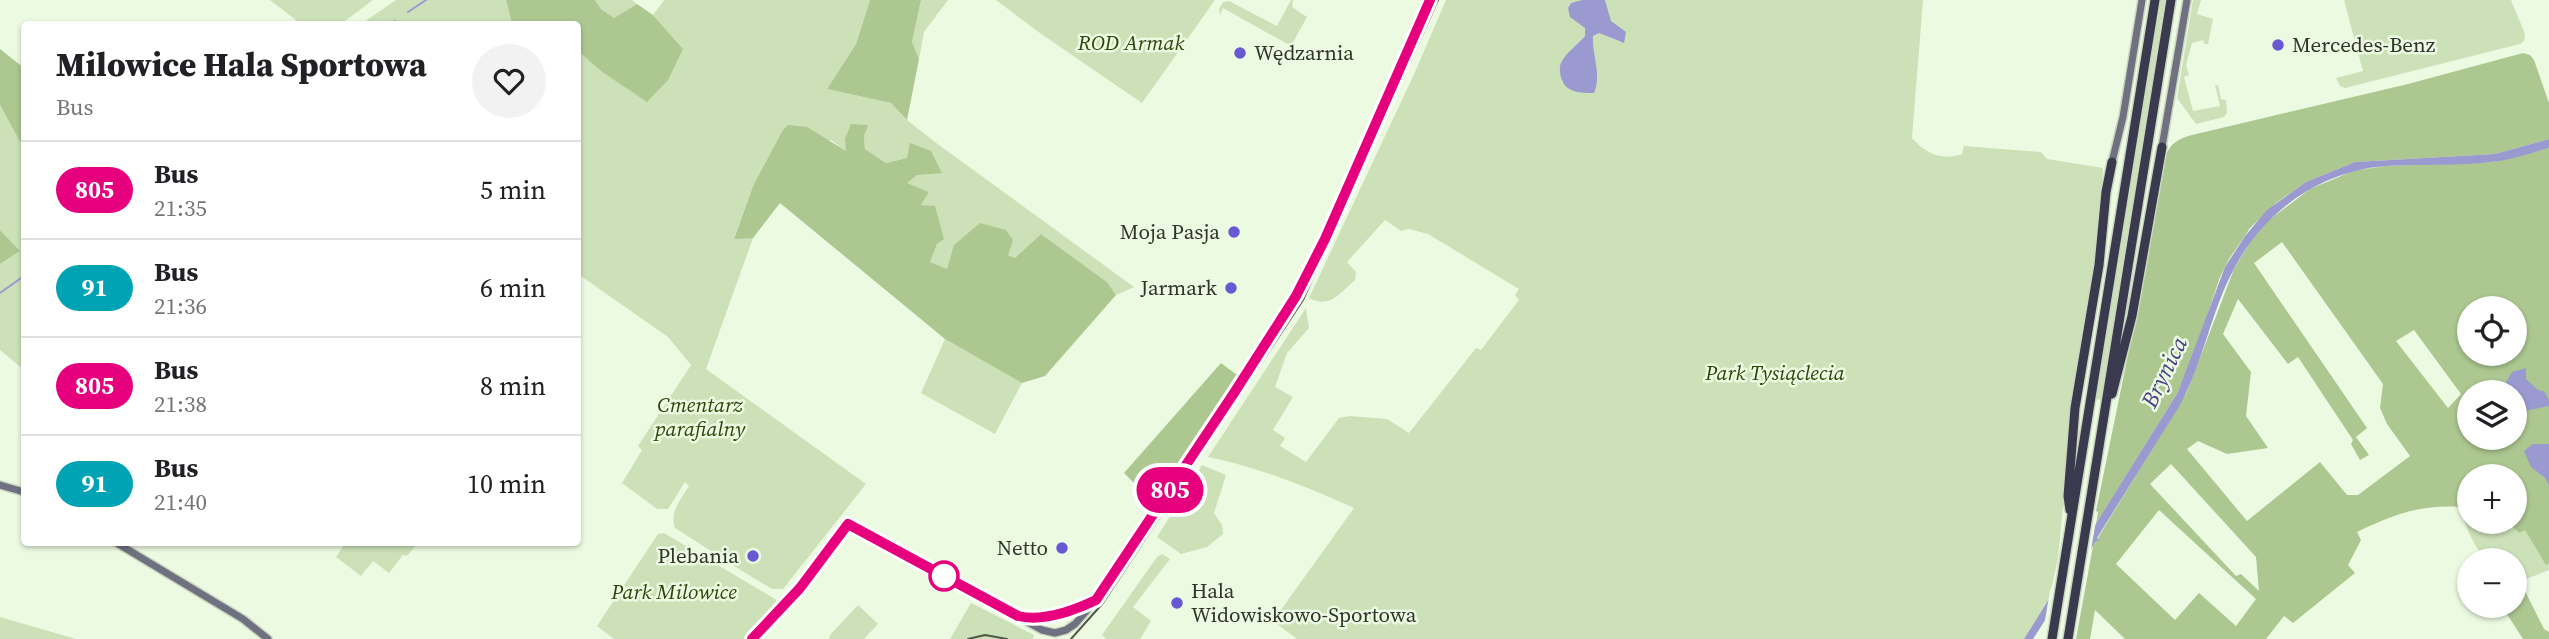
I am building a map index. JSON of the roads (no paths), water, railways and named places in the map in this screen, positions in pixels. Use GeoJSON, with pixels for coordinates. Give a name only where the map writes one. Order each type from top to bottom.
{"type":"FeatureCollection","features":[{"type":"Feature","properties":{"kind":"highway"},"geometry":{"type":"LineString","coordinates":[[2052,639],[2155,0]]}},
{"type":"Feature","properties":{"kind":"highway"},"geometry":{"type":"LineString","coordinates":[[2068,639],[2171,0]]}},
{"type":"Feature","properties":{"kind":"highway"},"geometry":{"type":"LineString","coordinates":[[2102,429],[2123,360],[2162,147]]}},
{"type":"Feature","properties":{"kind":"highway"},"geometry":{"type":"LineString","coordinates":[[2071,522],[2068,496],[2075,408],[2099,265],[2106,192],[2112,162]]}},
{"type":"Feature","properties":{"kind":"street"},"geometry":{"type":"LineString","coordinates":[[752,639],[800,588],[848,524],[1042,630],[1066,630],[1075,624],[1096,600],[1296,296],[1325,239],[1430,0]]}},
{"type":"Feature","properties":{"kind":"street"},"geometry":{"type":"LineString","coordinates":[[2112,162],[2123,117],[2142,0]]}},
{"type":"Feature","properties":{"kind":"street"},"geometry":{"type":"LineString","coordinates":[[2162,147],[2187,0]]}},
{"type":"Feature","properties":{"kind":"street"},"geometry":{"type":"LineString","coordinates":[[0,485],[21,491]]}},
{"type":"Feature","properties":{"kind":"street"},"geometry":{"type":"LineString","coordinates":[[122,546],[243,619],[268,639]]}},
{"type":"Feature","properties":{"kind":"street"},"geometry":{"type":"LineString","coordinates":[[1018,616],[1042,617],[1082,607],[1096,600]]}},
{"type":"Feature","properties":{"kind":"water"},"geometry":{"type":"Polygon","coordinates":[[[1605,0],[1611,21],[1626,32],[1624,43],[1599,33],[1593,36],[1597,72],[1594,93],[1571,90],[1564,84],[1560,72],[1564,58],[1585,36],[1585,28],[1570,17],[1568,8],[1571,3],[1605,0]]]}},
{"type":"Feature","properties":{"kind":"water"},"geometry":{"type":"Polygon","coordinates":[[[2549,139],[2549,148],[2499,161],[2362,169],[2318,185],[2279,211],[2248,246],[2235,267],[2180,405],[2097,538],[2099,541],[2096,541],[2033,639],[2024,639],[2178,392],[2225,267],[2245,236],[2267,210],[2306,182],[2355,162],[2495,154],[2549,139]]]}},
{"type":"Feature","properties":{"kind":"water"},"geometry":{"type":"Polygon","coordinates":[[[2526,368],[2526,379],[2538,390],[2544,391],[2549,406],[2527,411],[2527,380],[2507,380],[2512,372],[2526,368]]]}},
{"type":"Feature","properties":{"kind":"water"},"geometry":{"type":"Polygon","coordinates":[[[2533,444],[2549,444],[2549,486],[2545,478],[2531,467],[2524,451],[2533,444]]]}},
{"type":"Feature","properties":{"kind":"waterway"},"geometry":{"type":"LineString","coordinates":[[408,12],[426,0]]}},
{"type":"Feature","properties":{"kind":"waterway"},"geometry":{"type":"LineString","coordinates":[[0,293],[21,278]]}},
{"type":"Feature","properties":{"kind":"tram line"},"geometry":{"type":"LineString","coordinates":[[1071,639],[1103,603],[1303,300],[1438,0]]}},
{"type":"Feature","properties":{"kind":"tram line"},"geometry":{"type":"LineString","coordinates":[[968,639],[985,635],[1007,639]]}},
{"type":"Feature","properties":{"kind":"place","name":"Mercedes-Benz"},"geometry":{"type":"Point","coordinates":[2278,45]}},
{"type":"Feature","properties":{"kind":"place","name":"Wędzarnia"},"geometry":{"type":"Point","coordinates":[1240,53]}},
{"type":"Feature","properties":{"kind":"place","name":"Moja Pasja"},"geometry":{"type":"Point","coordinates":[1234,232]}},
{"type":"Feature","properties":{"kind":"place","name":"Jarmark"},"geometry":{"type":"Point","coordinates":[1231,288]}},
{"type":"Feature","properties":{"kind":"place","name":"Netto"},"geometry":{"type":"Point","coordinates":[1062,548]}},
{"type":"Feature","properties":{"kind":"place","name":"Plebania"},"geometry":{"type":"Point","coordinates":[753,556]}},
{"type":"Feature","properties":{"kind":"place","name":"Hala Widowiskowo-Sportowa"},"geometry":{"type":"Point","coordinates":[1177,603]}},
{"type":"Feature","properties":{"kind":"park label","name":"ROD Armak"},"geometry":{"type":"Point","coordinates":[1131,43]}},
{"type":"Feature","properties":{"kind":"park label","name":"Park Tysiąclecia"},"geometry":{"type":"Point","coordinates":[1775,373]}},
{"type":"Feature","properties":{"kind":"park label","name":"Cmentarz parafialny"},"geometry":{"type":"Point","coordinates":[700,417]}},
{"type":"Feature","properties":{"kind":"park label","name":"Park Milowice"},"geometry":{"type":"Point","coordinates":[674,592]}},
{"type":"Feature","properties":{"kind":"water label","name":"Brynica"},"geometry":{"type":"Point","coordinates":[2164,372]}}]}
